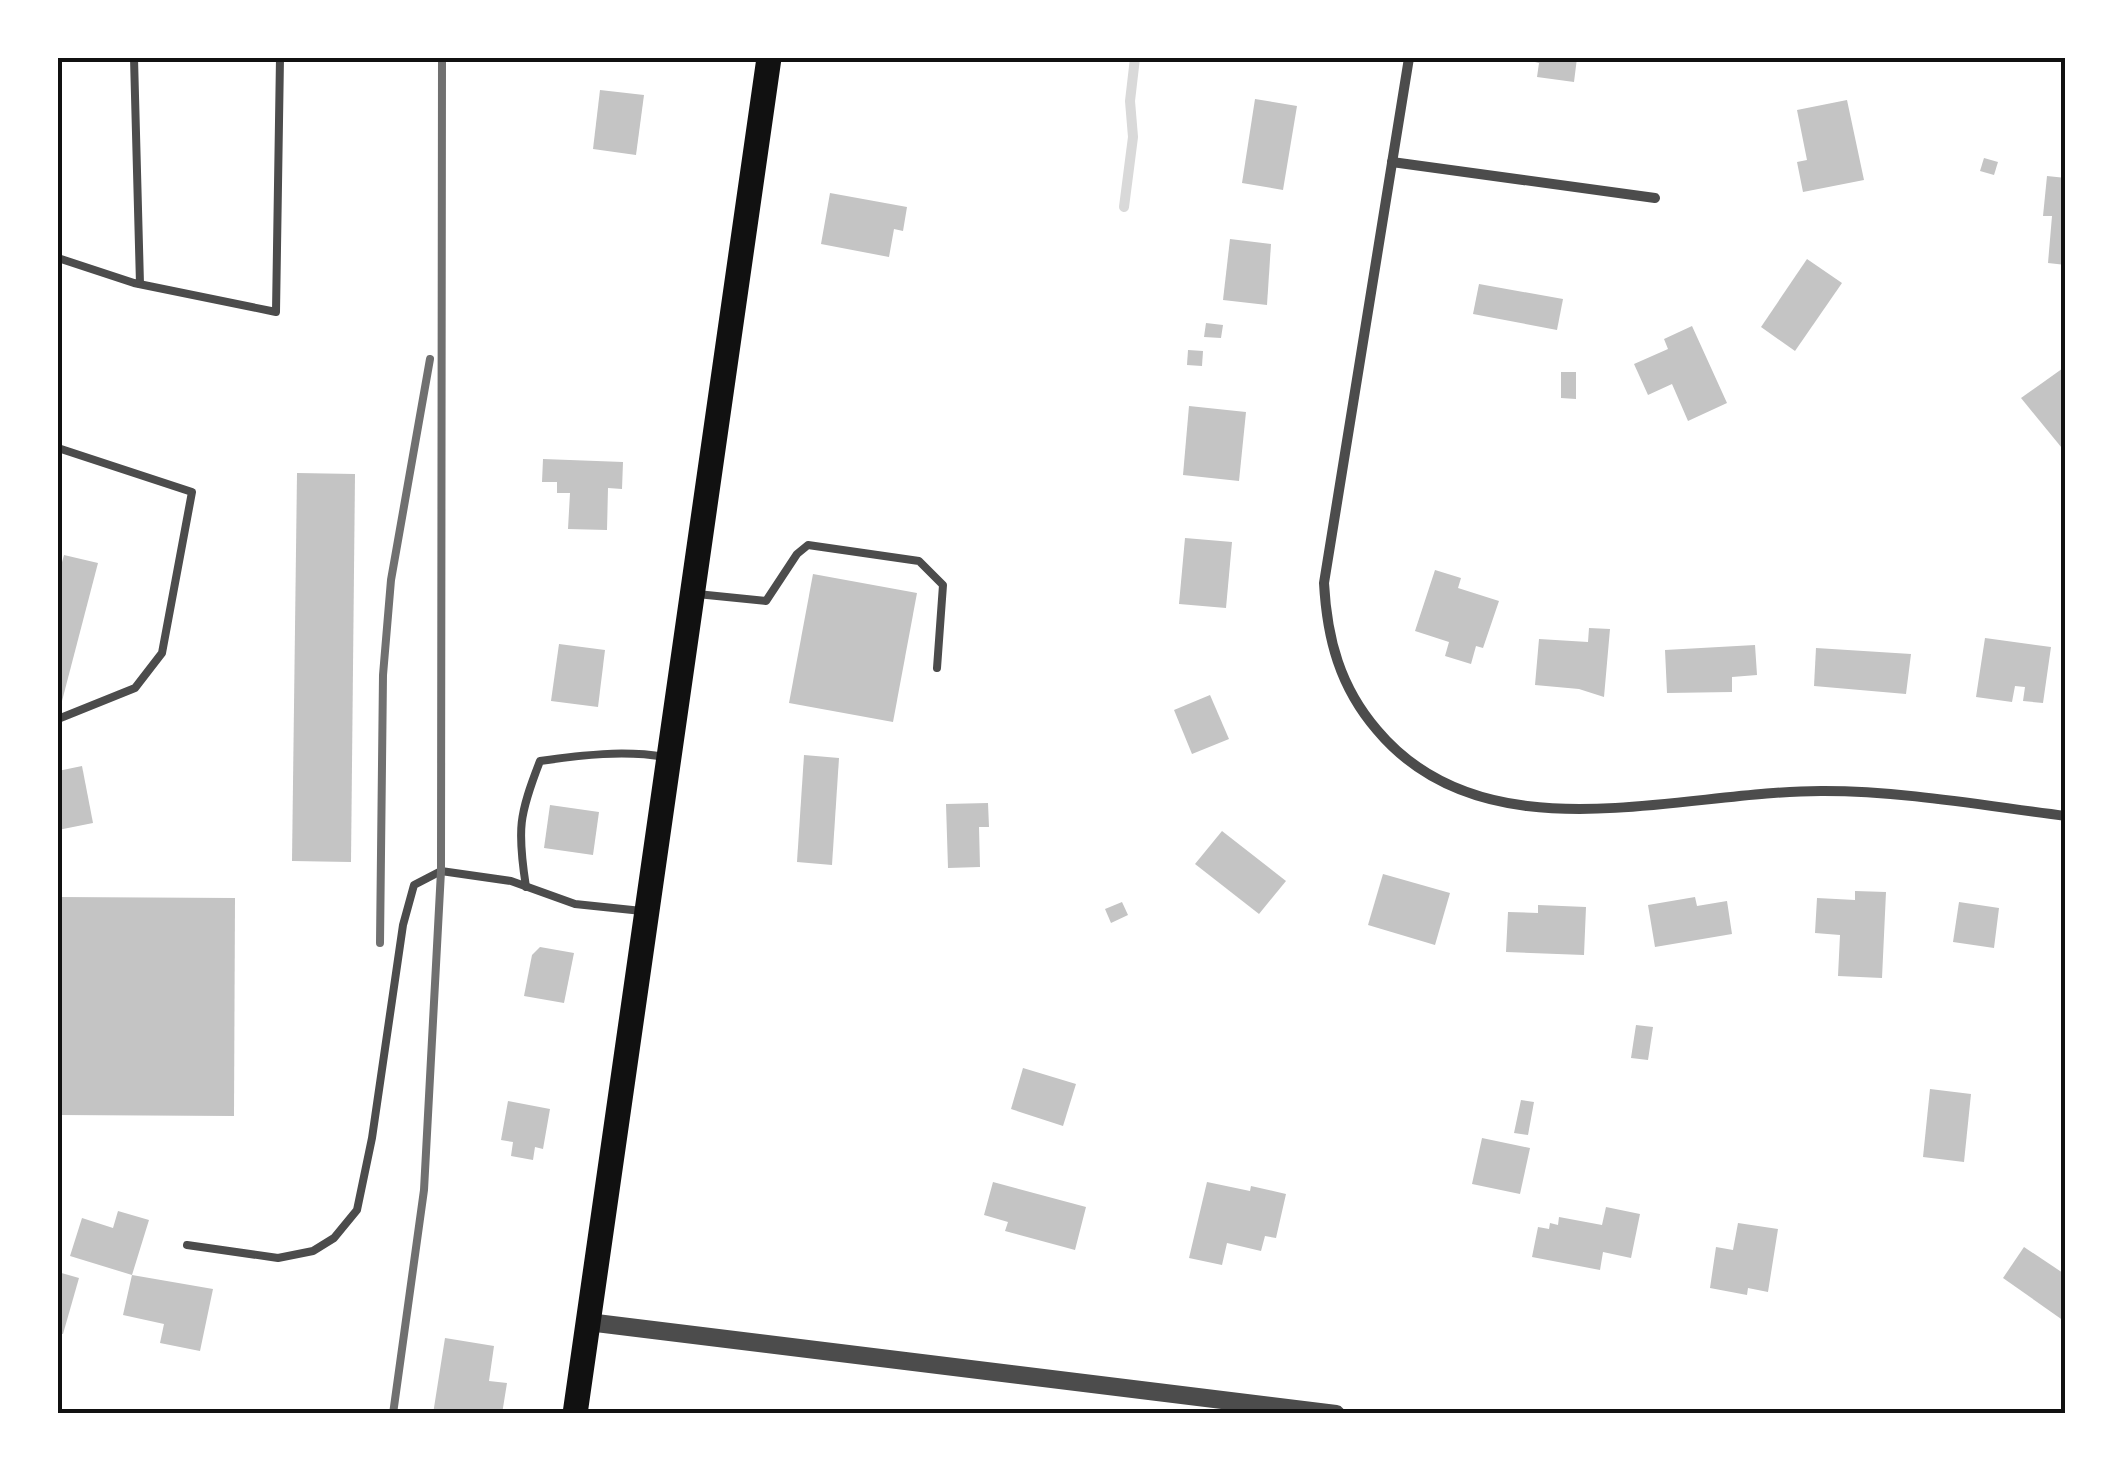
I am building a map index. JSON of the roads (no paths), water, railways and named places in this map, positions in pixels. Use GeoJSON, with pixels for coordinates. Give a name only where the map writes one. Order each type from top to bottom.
{"type":"FeatureCollection","features":[{"type":"Feature","properties":{"kind":"main road"},"geometry":{"type":"LineString","coordinates":[[575,1414],[769,58]]}},
{"type":"Feature","properties":{"kind":"street"},"geometry":{"type":"LineString","coordinates":[[1409,58],[1324,583],[1326,620],[1344,682],[1362,713],[1388,743],[1443,783],[1482,798],[1533,808],[1659,805],[1824,791],[1903,796],[2066,816]]}},
{"type":"Feature","properties":{"kind":"street"},"geometry":{"type":"LineString","coordinates":[[1392,162],[1655,198]]}},
{"type":"Feature","properties":{"kind":"street"},"geometry":{"type":"LineString","coordinates":[[588,1322],[1212,1406],[1336,1414]]}},
{"type":"Feature","properties":{"kind":"lane"},"geometry":{"type":"LineString","coordinates":[[134,58],[140,284]]}},
{"type":"Feature","properties":{"kind":"lane"},"geometry":{"type":"LineString","coordinates":[[58,258],[140,284],[276,312],[280,58]]}},
{"type":"Feature","properties":{"kind":"lane"},"geometry":{"type":"LineString","coordinates":[[58,448],[192,492],[162,653],[135,688],[58,719]]}},
{"type":"Feature","properties":{"kind":"lane"},"geometry":{"type":"LineString","coordinates":[[693,593],[766,601],[797,554],[808,545],[919,561],[943,585],[937,668]]}},
{"type":"Feature","properties":{"kind":"lane"},"geometry":{"type":"LineString","coordinates":[[526,886],[520,843],[522,806],[540,761],[594,754],[670,758]]}},
{"type":"Feature","properties":{"kind":"lane"},"geometry":{"type":"LineString","coordinates":[[187,1246],[278,1258],[313,1251],[334,1238],[358,1210],[403,926],[414,886],[442,871],[526,886],[574,904],[647,912]]}},
{"type":"Feature","properties":{"kind":"waterway"},"geometry":{"type":"LineString","coordinates":[[1124,207],[1133,137],[1130,101],[1135,58]]}},
{"type":"Feature","properties":{"kind":"railway"},"geometry":{"type":"LineString","coordinates":[[393,1414],[424,1190],[441,871],[442,58]]}},
{"type":"Feature","properties":{"kind":"railway"},"geometry":{"type":"LineString","coordinates":[[380,943],[383,675],[391,580],[430,359]]}}]}
